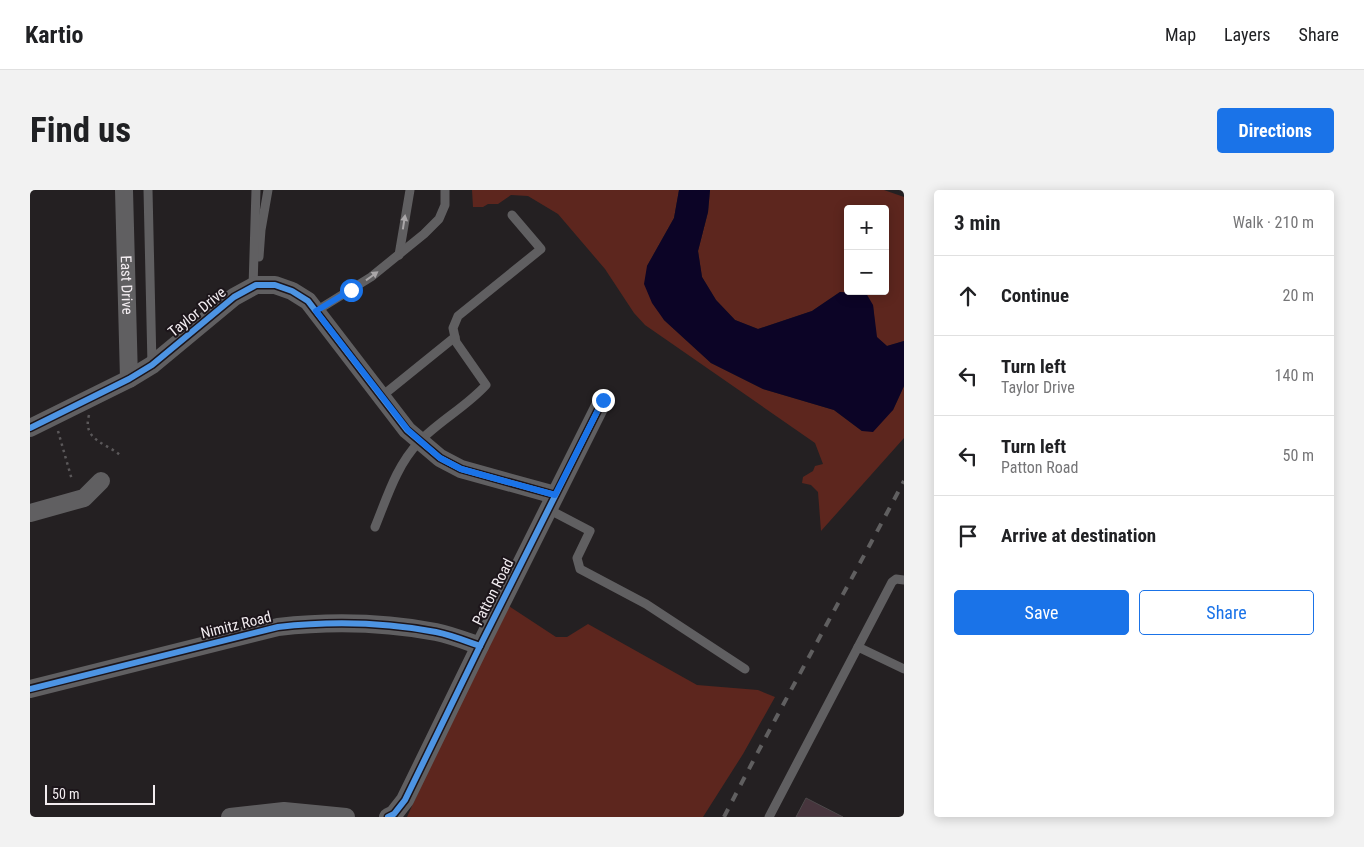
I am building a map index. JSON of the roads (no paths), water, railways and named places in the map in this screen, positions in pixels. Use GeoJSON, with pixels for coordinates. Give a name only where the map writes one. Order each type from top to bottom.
{"type":"FeatureCollection","features":[{"type":"Feature","properties":{"kind":"street","name":"East Drive"},"geometry":{"type":"LineString","coordinates":[[124,190],[129,379]]}},
{"type":"Feature","properties":{"kind":"street"},"geometry":{"type":"LineString","coordinates":[[255,286],[275,285],[308,301],[408,430],[440,458],[461,469],[552,502]]}},
{"type":"Feature","properties":{"kind":"street","name":"Taylor Drive"},"geometry":{"type":"LineString","coordinates":[[30,428],[129,379],[152,365],[234,297],[255,286]]}},
{"type":"Feature","properties":{"kind":"street","name":"Patton Road"},"geometry":{"type":"LineString","coordinates":[[388,817],[394,814],[405,800],[603,400]]}},
{"type":"Feature","properties":{"kind":"street"},"geometry":{"type":"LineString","coordinates":[[30,513],[84,498],[101,481]]}},
{"type":"Feature","properties":{"kind":"street","name":"Nimitz Road"},"geometry":{"type":"LineString","coordinates":[[30,689],[278,627],[309,624],[349,622],[392,625],[437,633],[480,646]]}},
{"type":"Feature","properties":{"kind":"street"},"geometry":{"type":"LineString","coordinates":[[230,817],[284,811],[346,817]]}},
{"type":"Feature","properties":{"kind":"lane"},"geometry":{"type":"LineString","coordinates":[[148,190],[152,365]]}},
{"type":"Feature","properties":{"kind":"lane"},"geometry":{"type":"LineString","coordinates":[[255,286],[256,190]]}},
{"type":"Feature","properties":{"kind":"lane"},"geometry":{"type":"LineString","coordinates":[[255,286],[261,230],[268,190]]}},
{"type":"Feature","properties":{"kind":"lane"},"geometry":{"type":"LineString","coordinates":[[399,255],[410,190]]}},
{"type":"Feature","properties":{"kind":"lane"},"geometry":{"type":"LineString","coordinates":[[316,311],[371,277],[424,234],[439,219],[445,205],[445,190]]}},
{"type":"Feature","properties":{"kind":"lane"},"geometry":{"type":"LineString","coordinates":[[375,527],[400,467],[420,441],[486,385],[456,342],[453,328],[458,316],[541,249],[512,215]]}},
{"type":"Feature","properties":{"kind":"lane"},"geometry":{"type":"LineString","coordinates":[[382,396],[455,337]]}},
{"type":"Feature","properties":{"kind":"lane"},"geometry":{"type":"LineString","coordinates":[[552,502],[590,531],[577,558],[580,569],[646,604],[745,669]]}},
{"type":"Feature","properties":{"kind":"lane"},"geometry":{"type":"LineString","coordinates":[[768,817],[892,582],[896,579],[904,580]]}},
{"type":"Feature","properties":{"kind":"lane"},"geometry":{"type":"LineString","coordinates":[[858,647],[904,669]]}},
{"type":"Feature","properties":{"kind":"railway"},"geometry":{"type":"LineString","coordinates":[[724,817],[904,481]]}}]}
